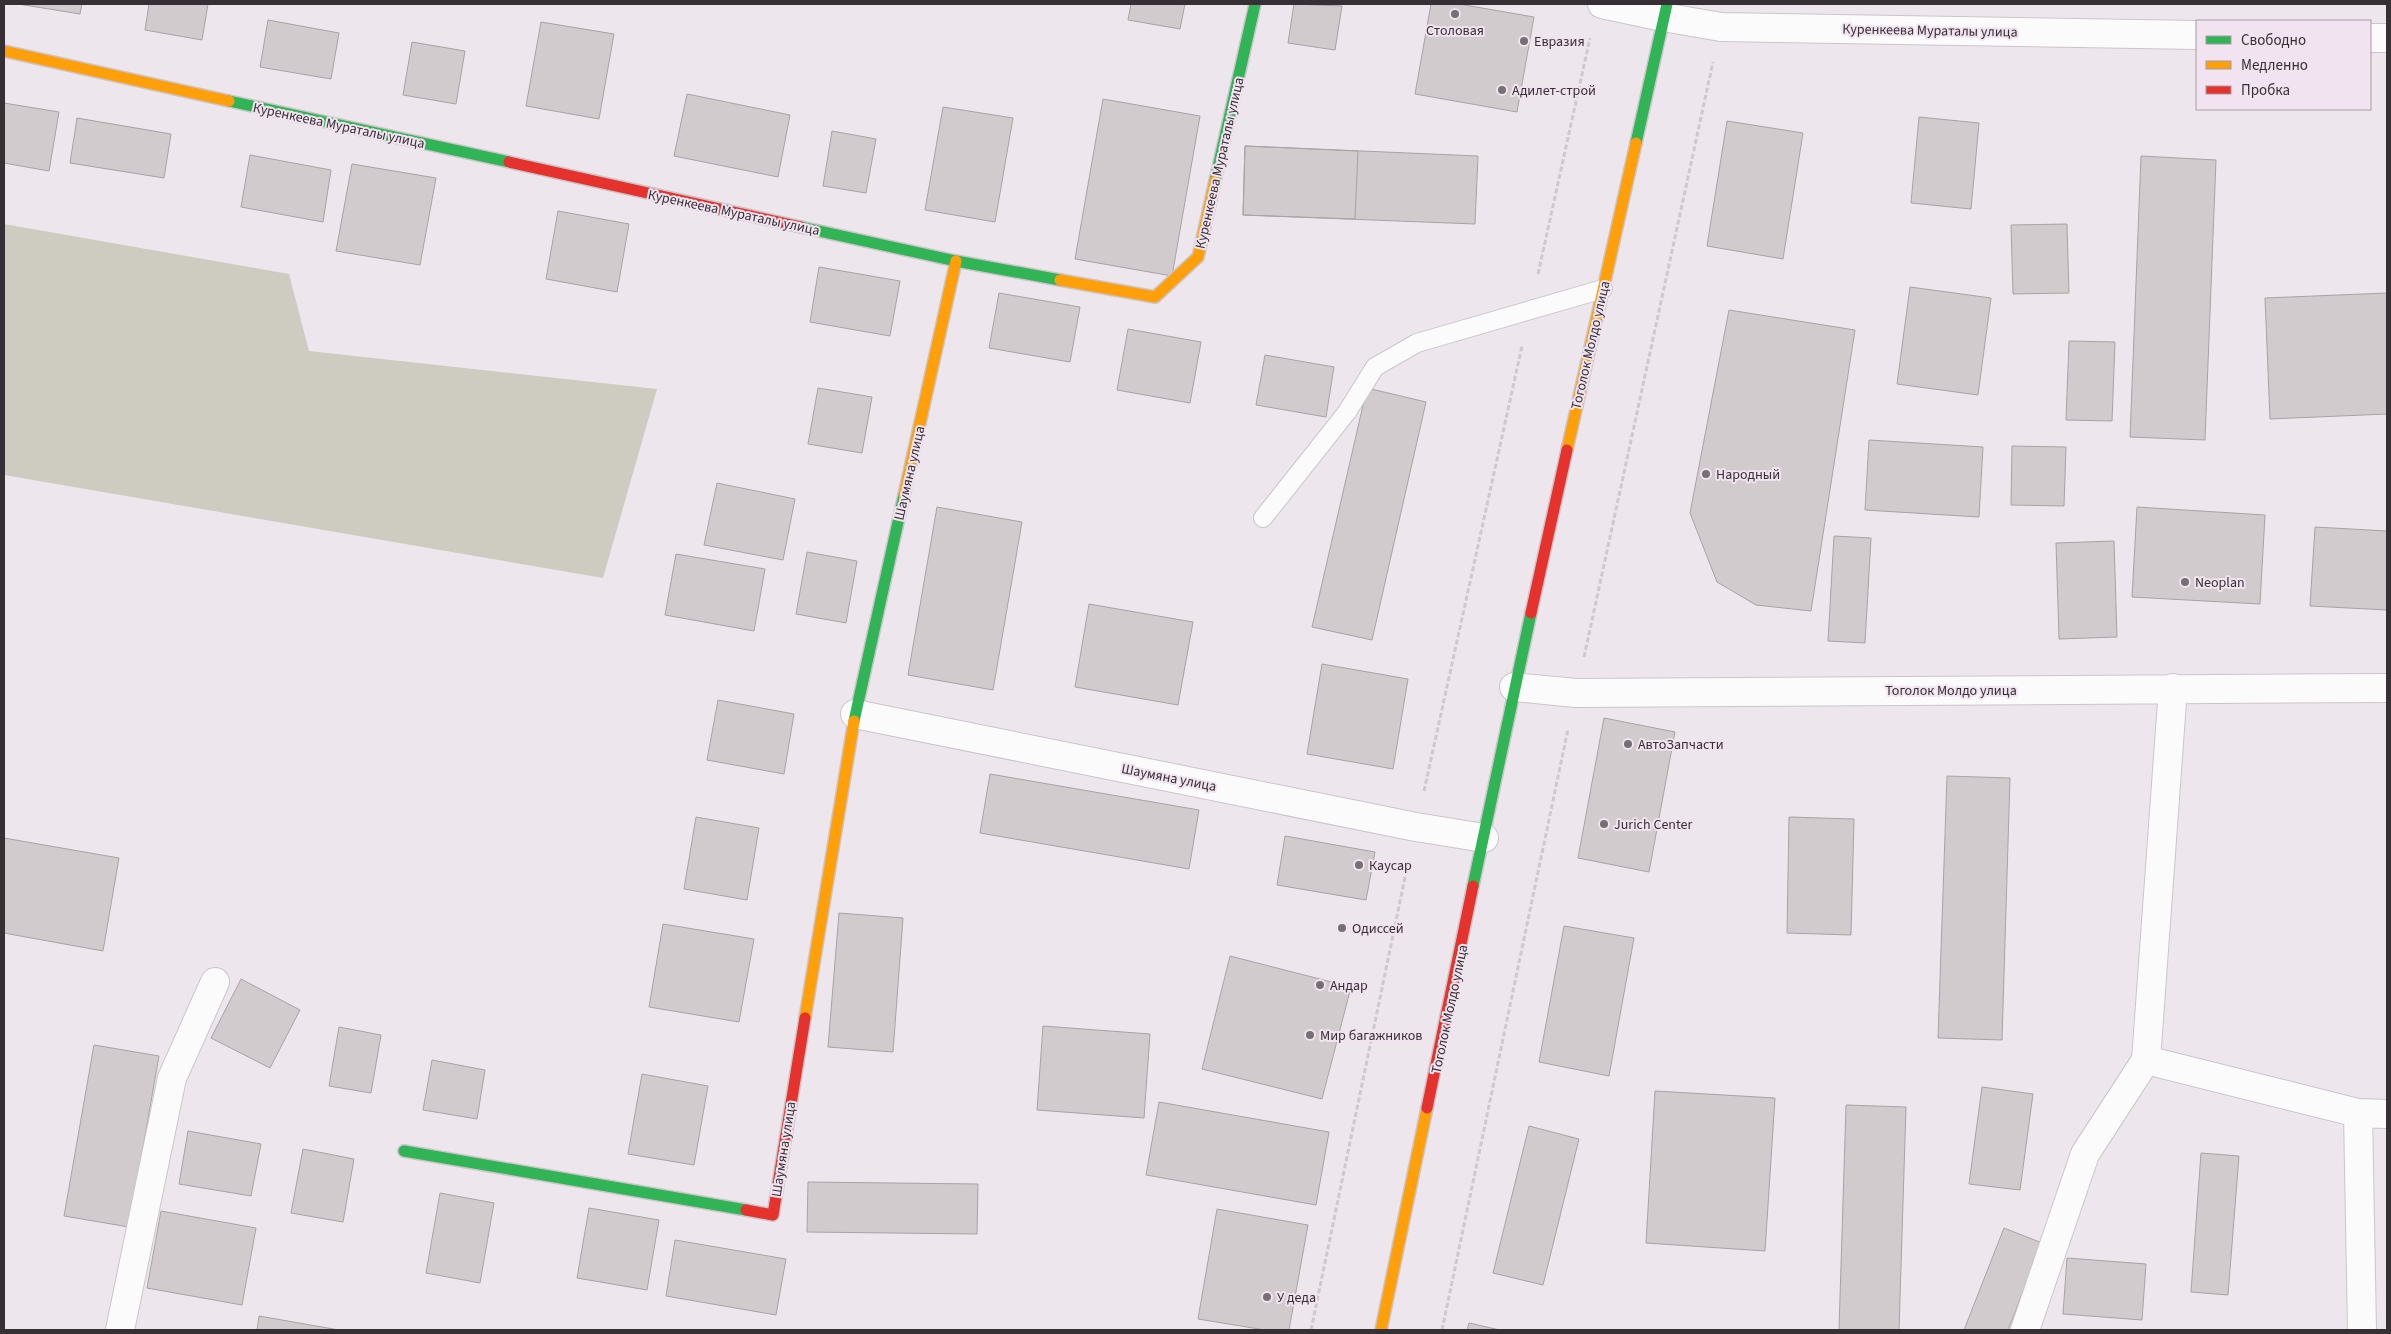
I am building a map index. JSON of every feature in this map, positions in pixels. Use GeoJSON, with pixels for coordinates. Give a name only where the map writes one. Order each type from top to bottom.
{"type":"FeatureCollection","features":[{"type":"Feature","properties":{"kind":"street","name":"Куренкеева Мураталы улица"},"geometry":{"type":"LineString","coordinates":[[4,51],[956,261],[1155,297],[1198,257],[1255,4]]}},
{"type":"Feature","properties":{"kind":"street","name":"Куренкеева Мураталы улица"},"geometry":{"type":"LineString","coordinates":[[1602,4],[1665,11],[1721,27],[2196,35]]}},
{"type":"Feature","properties":{"kind":"street","name":"Тоголок Молдо улица"},"geometry":{"type":"LineString","coordinates":[[1382,1330],[1514,687],[1665,11]]}},
{"type":"Feature","properties":{"kind":"street"},"geometry":{"type":"LineString","coordinates":[[2371,38],[2387,38]]}},
{"type":"Feature","properties":{"kind":"street","name":"Шаумяна улица"},"geometry":{"type":"LineString","coordinates":[[404,1151],[772,1215],[855,714],[956,261]]}},
{"type":"Feature","properties":{"kind":"street","name":"Тоголок Молдо улица"},"geometry":{"type":"LineString","coordinates":[[1514,687],[1576,692],[2387,688]]}},
{"type":"Feature","properties":{"kind":"street"},"geometry":{"type":"LineString","coordinates":[[2025,1330],[2085,1154],[2146,1060],[2173,688]]}},
{"type":"Feature","properties":{"kind":"street","name":"Шаумяна улица"},"geometry":{"type":"LineString","coordinates":[[855,714],[1416,827],[1484,838]]}},
{"type":"Feature","properties":{"kind":"street"},"geometry":{"type":"LineString","coordinates":[[120,1330],[172,1078],[215,982]]}},
{"type":"Feature","properties":{"kind":"street"},"geometry":{"type":"LineString","coordinates":[[2146,1060],[2358,1113],[2387,1114]]}},
{"type":"Feature","properties":{"kind":"street"},"geometry":{"type":"LineString","coordinates":[[2358,1113],[2362,1330]]}},
{"type":"Feature","properties":{"kind":"lane"},"geometry":{"type":"LineString","coordinates":[[1263,518],[1347,412],[1375,366],[1417,343],[1530,312],[1603,289]]}},
{"type":"Feature","properties":{"kind":"path"},"geometry":{"type":"LineString","coordinates":[[1311,1330],[1416,827],[1591,33]]}},
{"type":"Feature","properties":{"kind":"shaded area"},"geometry":{"type":"Polygon","coordinates":[[[4,224],[289,274],[309,351],[657,389],[603,578],[4,475],[4,224]]]}},
{"type":"Feature","properties":{"kind":"building"},"geometry":{"type":"Polygon","coordinates":[[[18,4],[82,4],[80,14],[18,4]]]}},
{"type":"Feature","properties":{"kind":"building"},"geometry":{"type":"Polygon","coordinates":[[[149,4],[208,4],[202,40],[145,30],[149,4]]]}},
{"type":"Feature","properties":{"kind":"building"},"geometry":{"type":"Polygon","coordinates":[[[1131,4],[1185,4],[1180,29],[1128,20],[1131,4]]]}},
{"type":"Feature","properties":{"kind":"building"},"geometry":{"type":"Polygon","coordinates":[[[1294,4],[1342,6],[1335,50],[1288,43],[1294,4]]]}},
{"type":"Feature","properties":{"kind":"building"},"geometry":{"type":"Polygon","coordinates":[[[1431,4],[1459,4],[1534,17],[1517,112],[1415,94],[1431,4]]]}},
{"type":"Feature","properties":{"kind":"building"},"geometry":{"type":"Polygon","coordinates":[[[268,20],[339,33],[331,79],[260,67],[268,20]]]}},
{"type":"Feature","properties":{"kind":"building"},"geometry":{"type":"Polygon","coordinates":[[[541,22],[614,34],[599,119],[526,106],[541,22]]]}},
{"type":"Feature","properties":{"kind":"building"},"geometry":{"type":"Polygon","coordinates":[[[412,42],[465,51],[456,104],[403,95],[412,42]]]}},
{"type":"Feature","properties":{"kind":"building"},"geometry":{"type":"Polygon","coordinates":[[[687,94],[790,115],[778,177],[674,156],[687,94]]]}},
{"type":"Feature","properties":{"kind":"building"},"geometry":{"type":"Polygon","coordinates":[[[1103,99],[1200,116],[1172,276],[1075,259],[1103,99]]]}},
{"type":"Feature","properties":{"kind":"building"},"geometry":{"type":"Polygon","coordinates":[[[4,103],[59,112],[49,171],[4,163],[4,103]]]}},
{"type":"Feature","properties":{"kind":"building"},"geometry":{"type":"Polygon","coordinates":[[[943,107],[1013,118],[995,222],[925,210],[943,107]]]}},
{"type":"Feature","properties":{"kind":"building"},"geometry":{"type":"Polygon","coordinates":[[[1919,117],[1979,123],[1971,209],[1911,203],[1919,117]]]}},
{"type":"Feature","properties":{"kind":"building"},"geometry":{"type":"Polygon","coordinates":[[[77,118],[171,134],[164,178],[70,163],[77,118]]]}},
{"type":"Feature","properties":{"kind":"building"},"geometry":{"type":"Polygon","coordinates":[[[1727,121],[1803,133],[1783,259],[1707,246],[1727,121]]]}},
{"type":"Feature","properties":{"kind":"building"},"geometry":{"type":"Polygon","coordinates":[[[832,131],[876,139],[866,193],[823,186],[832,131]]]}},
{"type":"Feature","properties":{"kind":"building"},"geometry":{"type":"Polygon","coordinates":[[[1245,146],[1478,156],[1475,224],[1243,215],[1245,146]]]}},
{"type":"Feature","properties":{"kind":"building"},"geometry":{"type":"Polygon","coordinates":[[[1245,146],[1358,151],[1355,219],[1243,215],[1245,146]]]}},
{"type":"Feature","properties":{"kind":"building"},"geometry":{"type":"Polygon","coordinates":[[[250,155],[331,170],[323,222],[241,207],[250,155]]]}},
{"type":"Feature","properties":{"kind":"building"},"geometry":{"type":"Polygon","coordinates":[[[2141,156],[2216,160],[2205,440],[2130,437],[2141,156]]]}},
{"type":"Feature","properties":{"kind":"building"},"geometry":{"type":"Polygon","coordinates":[[[352,164],[436,178],[420,265],[336,251],[352,164]]]}},
{"type":"Feature","properties":{"kind":"building"},"geometry":{"type":"Polygon","coordinates":[[[558,211],[629,224],[617,292],[546,279],[558,211]]]}},
{"type":"Feature","properties":{"kind":"building"},"geometry":{"type":"Polygon","coordinates":[[[2067,224],[2069,293],[2013,294],[2011,225],[2067,224]]]}},
{"type":"Feature","properties":{"kind":"building"},"geometry":{"type":"Polygon","coordinates":[[[819,267],[900,281],[890,336],[810,322],[819,267]]]}},
{"type":"Feature","properties":{"kind":"building"},"geometry":{"type":"Polygon","coordinates":[[[1910,287],[1991,298],[1978,395],[1897,384],[1910,287]]]}},
{"type":"Feature","properties":{"kind":"building"},"geometry":{"type":"Polygon","coordinates":[[[999,293],[1080,307],[1070,362],[989,348],[999,293]]]}},
{"type":"Feature","properties":{"kind":"building"},"geometry":{"type":"Polygon","coordinates":[[[2387,293],[2387,414],[2270,419],[2265,298],[2387,293]]]}},
{"type":"Feature","properties":{"kind":"building"},"geometry":{"type":"Polygon","coordinates":[[[1729,310],[1855,330],[1811,611],[1756,605],[1717,582],[1690,513],[1729,310]]]}},
{"type":"Feature","properties":{"kind":"building"},"geometry":{"type":"Polygon","coordinates":[[[1128,329],[1201,342],[1190,403],[1117,390],[1128,329]]]}},
{"type":"Feature","properties":{"kind":"building"},"geometry":{"type":"Polygon","coordinates":[[[2069,341],[2115,342],[2112,421],[2066,420],[2069,341]]]}},
{"type":"Feature","properties":{"kind":"building"},"geometry":{"type":"Polygon","coordinates":[[[1265,355],[1334,367],[1326,417],[1256,405],[1265,355]]]}},
{"type":"Feature","properties":{"kind":"building"},"geometry":{"type":"Polygon","coordinates":[[[818,388],[872,397],[862,453],[808,444],[818,388]]]}},
{"type":"Feature","properties":{"kind":"building"},"geometry":{"type":"Polygon","coordinates":[[[1367,388],[1426,402],[1372,640],[1312,627],[1367,388]]]}},
{"type":"Feature","properties":{"kind":"building"},"geometry":{"type":"Polygon","coordinates":[[[1869,440],[1983,447],[1979,517],[1865,510],[1869,440]]]}},
{"type":"Feature","properties":{"kind":"building"},"geometry":{"type":"Polygon","coordinates":[[[2012,446],[2066,447],[2064,506],[2011,505],[2012,446]]]}},
{"type":"Feature","properties":{"kind":"building"},"geometry":{"type":"Polygon","coordinates":[[[717,483],[795,499],[783,560],[704,545],[717,483]]]}},
{"type":"Feature","properties":{"kind":"building"},"geometry":{"type":"Polygon","coordinates":[[[937,507],[1022,522],[993,690],[908,675],[937,507]]]}},
{"type":"Feature","properties":{"kind":"building"},"geometry":{"type":"Polygon","coordinates":[[[2137,507],[2265,515],[2260,604],[2132,597],[2137,507]]]}},
{"type":"Feature","properties":{"kind":"building"},"geometry":{"type":"Polygon","coordinates":[[[2315,527],[2387,531],[2387,610],[2310,606],[2315,527]]]}},
{"type":"Feature","properties":{"kind":"building"},"geometry":{"type":"Polygon","coordinates":[[[1834,536],[1871,538],[1865,643],[1828,641],[1834,536]]]}},
{"type":"Feature","properties":{"kind":"building"},"geometry":{"type":"Polygon","coordinates":[[[2114,541],[2117,637],[2059,639],[2056,543],[2114,541]]]}},
{"type":"Feature","properties":{"kind":"building"},"geometry":{"type":"Polygon","coordinates":[[[807,552],[857,561],[846,623],[796,614],[807,552]]]}},
{"type":"Feature","properties":{"kind":"building"},"geometry":{"type":"Polygon","coordinates":[[[676,554],[765,569],[754,631],[665,615],[676,554]]]}},
{"type":"Feature","properties":{"kind":"building"},"geometry":{"type":"Polygon","coordinates":[[[1089,604],[1193,622],[1178,705],[1075,687],[1089,604]]]}},
{"type":"Feature","properties":{"kind":"building"},"geometry":{"type":"Polygon","coordinates":[[[1322,664],[1408,679],[1393,769],[1307,754],[1322,664]]]}},
{"type":"Feature","properties":{"kind":"building"},"geometry":{"type":"Polygon","coordinates":[[[718,700],[794,714],[784,774],[707,760],[718,700]]]}},
{"type":"Feature","properties":{"kind":"building"},"geometry":{"type":"Polygon","coordinates":[[[1604,718],[1675,732],[1649,872],[1578,858],[1604,718]]]}},
{"type":"Feature","properties":{"kind":"building"},"geometry":{"type":"Polygon","coordinates":[[[990,774],[1199,810],[1189,869],[980,833],[990,774]]]}},
{"type":"Feature","properties":{"kind":"building"},"geometry":{"type":"Polygon","coordinates":[[[1947,776],[2010,778],[2002,1040],[1938,1038],[1947,776]]]}},
{"type":"Feature","properties":{"kind":"building"},"geometry":{"type":"Polygon","coordinates":[[[696,817],[759,828],[747,900],[684,889],[696,817]]]}},
{"type":"Feature","properties":{"kind":"building"},"geometry":{"type":"Polygon","coordinates":[[[1789,817],[1854,819],[1851,935],[1787,933],[1789,817]]]}},
{"type":"Feature","properties":{"kind":"building"},"geometry":{"type":"Polygon","coordinates":[[[1285,836],[1375,852],[1366,900],[1277,885],[1285,836]]]}},
{"type":"Feature","properties":{"kind":"building"},"geometry":{"type":"Polygon","coordinates":[[[4,838],[119,858],[103,951],[4,933],[4,838]]]}},
{"type":"Feature","properties":{"kind":"building"},"geometry":{"type":"Polygon","coordinates":[[[839,913],[903,918],[893,1052],[828,1047],[839,913]]]}},
{"type":"Feature","properties":{"kind":"building"},"geometry":{"type":"Polygon","coordinates":[[[663,924],[754,939],[739,1022],[649,1007],[663,924]]]}},
{"type":"Feature","properties":{"kind":"building"},"geometry":{"type":"Polygon","coordinates":[[[1564,926],[1634,938],[1609,1076],[1539,1062],[1564,926]]]}},
{"type":"Feature","properties":{"kind":"building"},"geometry":{"type":"Polygon","coordinates":[[[1230,956],[1351,987],[1322,1099],[1202,1069],[1230,956]]]}},
{"type":"Feature","properties":{"kind":"building"},"geometry":{"type":"Polygon","coordinates":[[[241,979],[300,1010],[270,1068],[211,1038],[241,979]]]}},
{"type":"Feature","properties":{"kind":"building"},"geometry":{"type":"Polygon","coordinates":[[[1043,1026],[1150,1034],[1144,1118],[1037,1110],[1043,1026]]]}},
{"type":"Feature","properties":{"kind":"building"},"geometry":{"type":"Polygon","coordinates":[[[339,1027],[381,1035],[371,1093],[329,1086],[339,1027]]]}},
{"type":"Feature","properties":{"kind":"building"},"geometry":{"type":"Polygon","coordinates":[[[94,1045],[159,1056],[129,1227],[64,1216],[94,1045]]]}},
{"type":"Feature","properties":{"kind":"building"},"geometry":{"type":"Polygon","coordinates":[[[432,1060],[485,1070],[477,1119],[423,1110],[432,1060]]]}},
{"type":"Feature","properties":{"kind":"building"},"geometry":{"type":"Polygon","coordinates":[[[642,1074],[708,1086],[694,1165],[628,1154],[642,1074]]]}},
{"type":"Feature","properties":{"kind":"building"},"geometry":{"type":"Polygon","coordinates":[[[1982,1087],[2033,1094],[2020,1190],[1969,1184],[1982,1087]]]}},
{"type":"Feature","properties":{"kind":"building"},"geometry":{"type":"Polygon","coordinates":[[[1655,1091],[1775,1098],[1765,1251],[1646,1243],[1655,1091]]]}},
{"type":"Feature","properties":{"kind":"building"},"geometry":{"type":"Polygon","coordinates":[[[1159,1102],[1329,1132],[1316,1205],[1146,1175],[1159,1102]]]}},
{"type":"Feature","properties":{"kind":"building"},"geometry":{"type":"Polygon","coordinates":[[[1846,1105],[1906,1107],[1899,1330],[1839,1330],[1846,1105]]]}},
{"type":"Feature","properties":{"kind":"building"},"geometry":{"type":"Polygon","coordinates":[[[1529,1126],[1579,1139],[1543,1285],[1493,1273],[1529,1126]]]}},
{"type":"Feature","properties":{"kind":"building"},"geometry":{"type":"Polygon","coordinates":[[[188,1131],[261,1144],[251,1196],[179,1184],[188,1131]]]}},
{"type":"Feature","properties":{"kind":"building"},"geometry":{"type":"Polygon","coordinates":[[[303,1149],[354,1159],[343,1222],[291,1213],[303,1149]]]}},
{"type":"Feature","properties":{"kind":"building"},"geometry":{"type":"Polygon","coordinates":[[[2201,1153],[2239,1156],[2228,1295],[2191,1292],[2201,1153]]]}},
{"type":"Feature","properties":{"kind":"building"},"geometry":{"type":"Polygon","coordinates":[[[808,1182],[978,1184],[977,1234],[807,1232],[808,1182]]]}},
{"type":"Feature","properties":{"kind":"building"},"geometry":{"type":"Polygon","coordinates":[[[440,1193],[494,1203],[480,1283],[426,1273],[440,1193]]]}},
{"type":"Feature","properties":{"kind":"building"},"geometry":{"type":"Polygon","coordinates":[[[589,1208],[659,1220],[647,1290],[577,1278],[589,1208]]]}},
{"type":"Feature","properties":{"kind":"building"},"geometry":{"type":"Polygon","coordinates":[[[1217,1209],[1308,1225],[1289,1330],[1265,1330],[1198,1319],[1217,1209]]]}},
{"type":"Feature","properties":{"kind":"building"},"geometry":{"type":"Polygon","coordinates":[[[161,1211],[256,1228],[242,1305],[147,1288],[161,1211]]]}},
{"type":"Feature","properties":{"kind":"building"},"geometry":{"type":"Polygon","coordinates":[[[2004,1228],[2042,1243],[2008,1330],[1964,1330],[2004,1228]]]}},
{"type":"Feature","properties":{"kind":"building"},"geometry":{"type":"Polygon","coordinates":[[[675,1240],[786,1259],[776,1315],[666,1296],[675,1240]]]}},
{"type":"Feature","properties":{"kind":"building"},"geometry":{"type":"Polygon","coordinates":[[[2067,1258],[2146,1264],[2142,1320],[2063,1314],[2067,1258]]]}},
{"type":"Feature","properties":{"kind":"building"},"geometry":{"type":"Polygon","coordinates":[[[259,1316],[339,1330],[257,1330],[259,1316]]]}},
{"type":"Feature","properties":{"kind":"building"},"geometry":{"type":"Polygon","coordinates":[[[1469,1323],[1500,1330],[1467,1330],[1469,1323]]]}},
{"type":"Feature","properties":{"kind":"traffic: fast"},"geometry":{"type":"LineString","coordinates":[[1215,181],[1255,4]]}},
{"type":"Feature","properties":{"kind":"traffic: fast"},"geometry":{"type":"LineString","coordinates":[[1636,143],[1667,4]]}},
{"type":"Feature","properties":{"kind":"traffic: fast"},"geometry":{"type":"LineString","coordinates":[[229,101],[509,162]]}},
{"type":"Feature","properties":{"kind":"traffic: fast"},"geometry":{"type":"LineString","coordinates":[[801,227],[956,261],[1060,280]]}},
{"type":"Feature","properties":{"kind":"traffic: fast"},"geometry":{"type":"LineString","coordinates":[[854,721],[904,495]]}},
{"type":"Feature","properties":{"kind":"traffic: fast"},"geometry":{"type":"LineString","coordinates":[[1473,886],[1531,613]]}},
{"type":"Feature","properties":{"kind":"traffic: fast"},"geometry":{"type":"LineString","coordinates":[[404,1151],[746,1210]]}},
{"type":"Feature","properties":{"kind":"traffic: slow"},"geometry":{"type":"LineString","coordinates":[[4,51],[229,101]]}},
{"type":"Feature","properties":{"kind":"traffic: slow"},"geometry":{"type":"LineString","coordinates":[[1567,450],[1636,143]]}},
{"type":"Feature","properties":{"kind":"traffic: slow"},"geometry":{"type":"LineString","coordinates":[[1060,280],[1155,297],[1198,257],[1215,181]]}},
{"type":"Feature","properties":{"kind":"traffic: slow"},"geometry":{"type":"LineString","coordinates":[[904,495],[956,261]]}},
{"type":"Feature","properties":{"kind":"traffic: slow"},"geometry":{"type":"LineString","coordinates":[[805,1018],[854,721]]}},
{"type":"Feature","properties":{"kind":"traffic: slow"},"geometry":{"type":"LineString","coordinates":[[1381,1330],[1427,1108]]}},
{"type":"Feature","properties":{"kind":"traffic: jam"},"geometry":{"type":"LineString","coordinates":[[509,162],[801,227]]}},
{"type":"Feature","properties":{"kind":"traffic: jam"},"geometry":{"type":"LineString","coordinates":[[1531,613],[1567,450]]}},
{"type":"Feature","properties":{"kind":"traffic: jam"},"geometry":{"type":"LineString","coordinates":[[1427,1108],[1473,886]]}},
{"type":"Feature","properties":{"kind":"traffic: jam"},"geometry":{"type":"LineString","coordinates":[[746,1210],[773,1215],[805,1018]]}},
{"type":"Feature","properties":{"kind":"place","name":"Столовая"},"geometry":{"type":"Point","coordinates":[1455,14]}},
{"type":"Feature","properties":{"kind":"place","name":"Евразия"},"geometry":{"type":"Point","coordinates":[1524,41]}},
{"type":"Feature","properties":{"kind":"place","name":"Адилет-строй"},"geometry":{"type":"Point","coordinates":[1502,90]}},
{"type":"Feature","properties":{"kind":"place","name":"Народный"},"geometry":{"type":"Point","coordinates":[1706,474]}},
{"type":"Feature","properties":{"kind":"place","name":"Neoplan"},"geometry":{"type":"Point","coordinates":[2185,582]}},
{"type":"Feature","properties":{"kind":"place","name":"АвтоЗапчасти"},"geometry":{"type":"Point","coordinates":[1628,744]}},
{"type":"Feature","properties":{"kind":"place","name":"Jurich Center"},"geometry":{"type":"Point","coordinates":[1604,824]}},
{"type":"Feature","properties":{"kind":"place","name":"Каусар"},"geometry":{"type":"Point","coordinates":[1359,865]}},
{"type":"Feature","properties":{"kind":"place","name":"Одиссей"},"geometry":{"type":"Point","coordinates":[1342,928]}},
{"type":"Feature","properties":{"kind":"place","name":"Андар"},"geometry":{"type":"Point","coordinates":[1320,985]}},
{"type":"Feature","properties":{"kind":"place","name":"Мир багажников"},"geometry":{"type":"Point","coordinates":[1310,1035]}},
{"type":"Feature","properties":{"kind":"place","name":"У деда"},"geometry":{"type":"Point","coordinates":[1267,1297]}}]}
